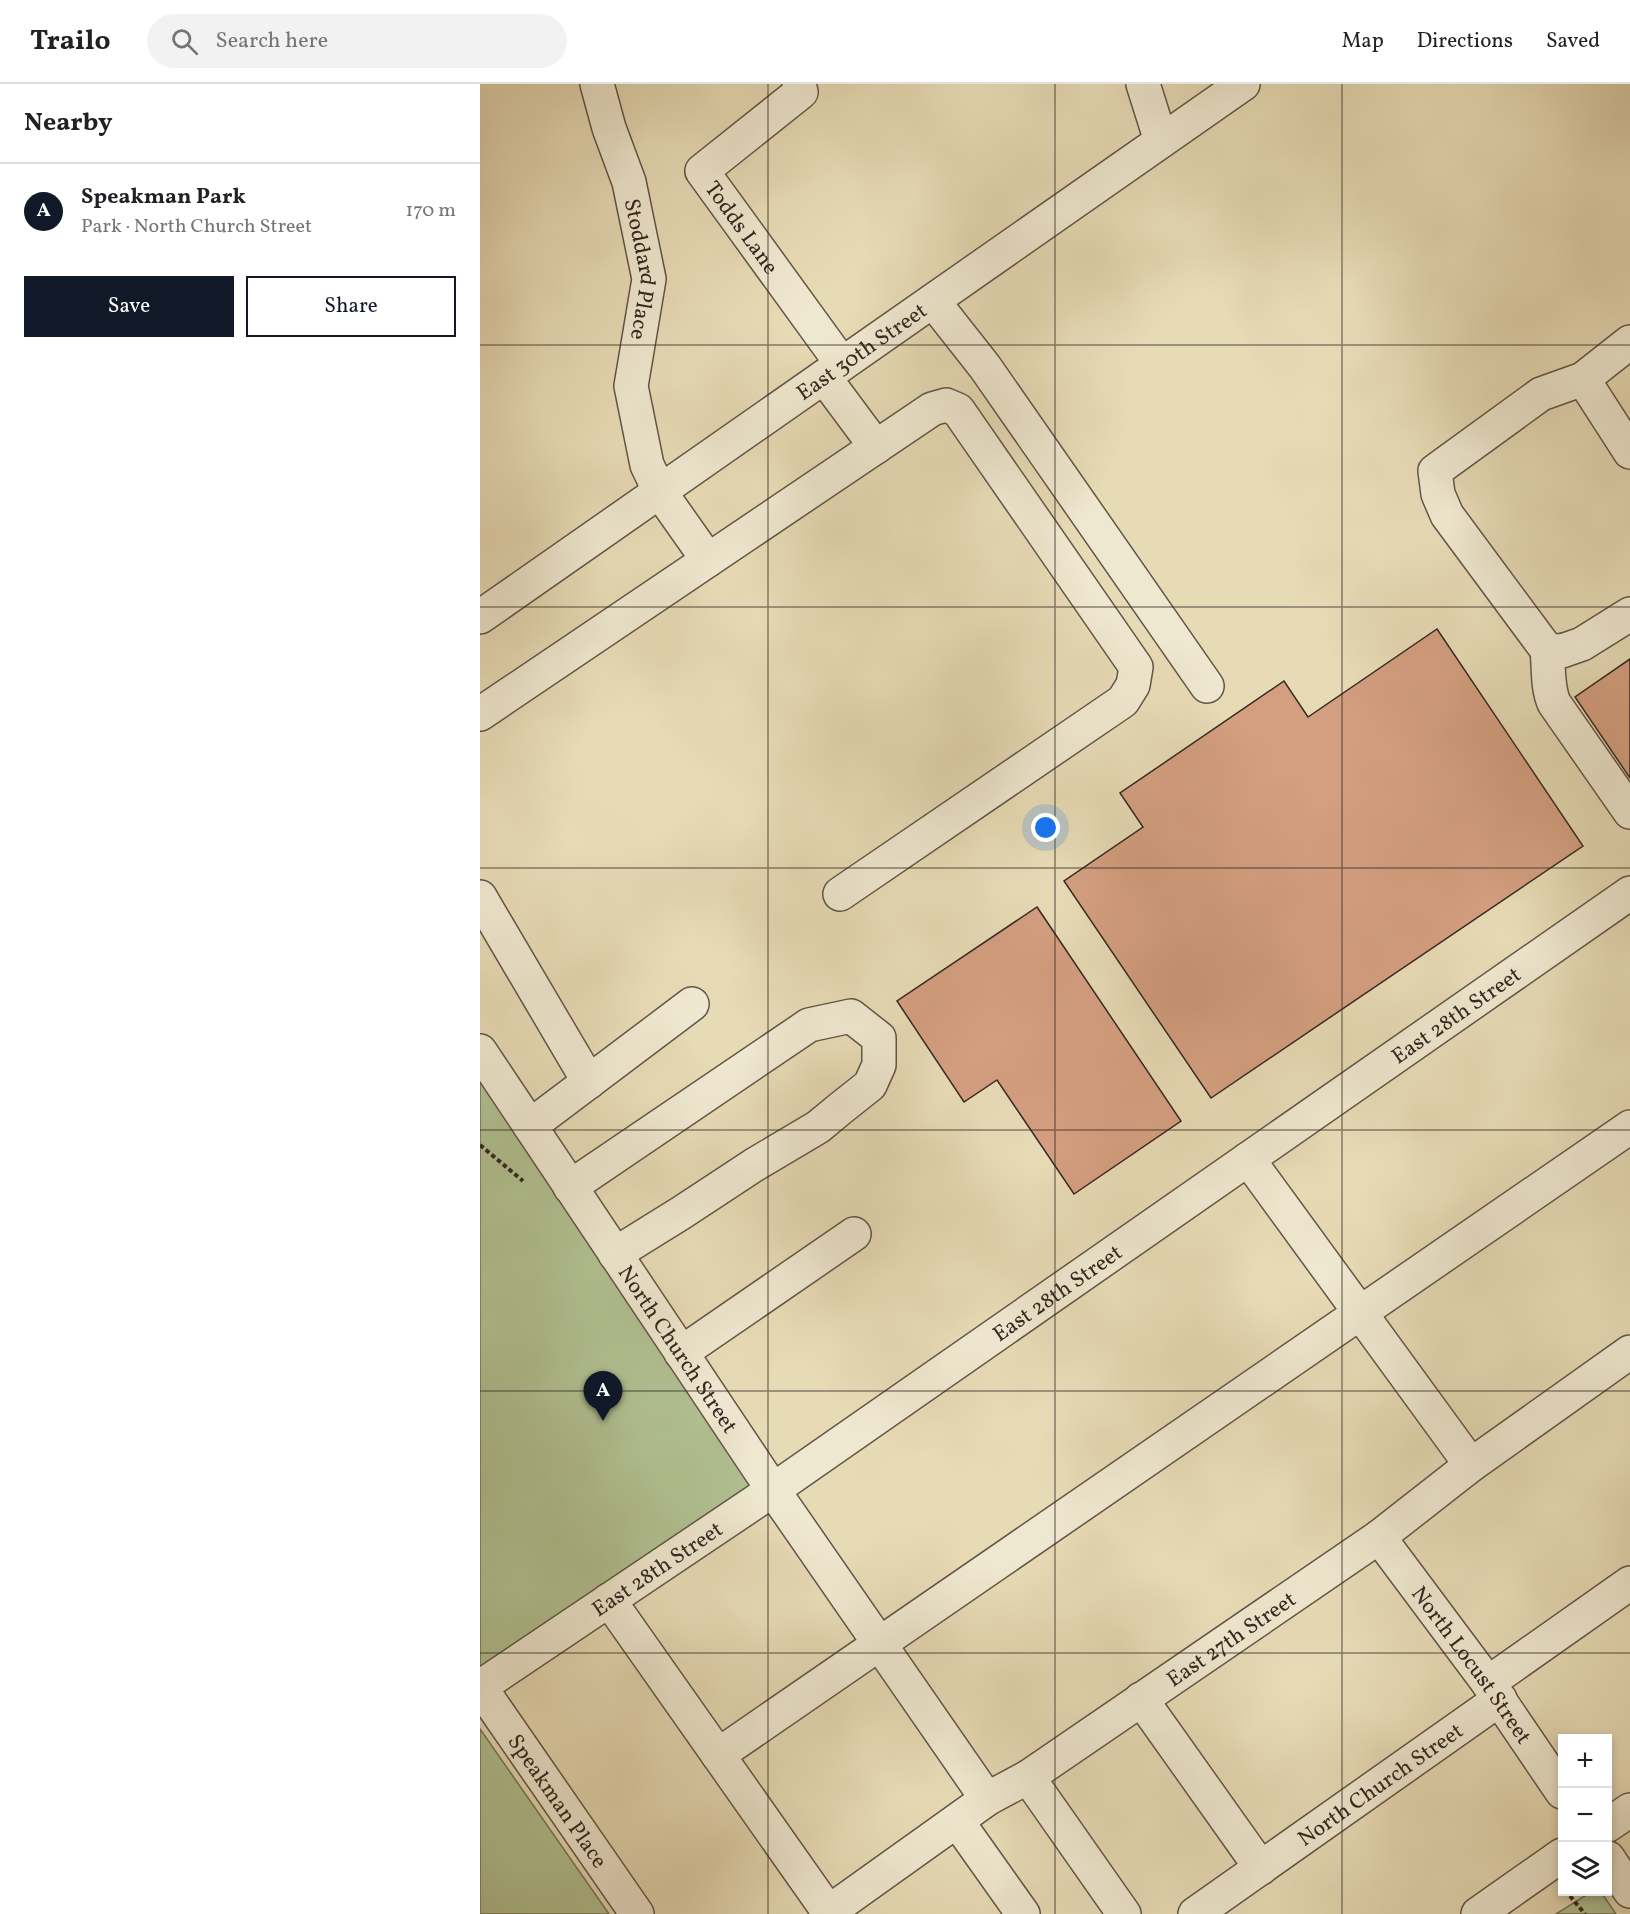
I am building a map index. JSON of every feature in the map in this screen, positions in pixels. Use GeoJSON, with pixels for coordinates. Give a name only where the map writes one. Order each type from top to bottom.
{"type":"FeatureCollection","features":[{"type":"Feature","properties":{"kind":"street","name":"Stoddard Place"},"geometry":{"type":"LineString","coordinates":[[597,84],[609,128],[629,182],[649,279],[631,386],[647,465],[660,492],[708,560]]}},
{"type":"Feature","properties":{"kind":"street","name":"Todds Lane"},"geometry":{"type":"LineString","coordinates":[[798,84],[801,92],[702,171],[833,370]]}},
{"type":"Feature","properties":{"kind":"street"},"geometry":{"type":"LineString","coordinates":[[1143,84],[1161,141]]}},
{"type":"Feature","properties":{"kind":"street","name":"East 30th Street"},"geometry":{"type":"LineString","coordinates":[[480,617],[1243,84]]}},
{"type":"Feature","properties":{"kind":"street"},"geometry":{"type":"LineString","coordinates":[[933,300],[985,367],[1207,686]]}},
{"type":"Feature","properties":{"kind":"street"},"geometry":{"type":"LineString","coordinates":[[1630,342],[1583,379],[1541,394],[1435,471],[1438,494],[1447,515],[1547,650],[1549,691],[1554,703],[1630,812]]}},
{"type":"Feature","properties":{"kind":"street"},"geometry":{"type":"LineString","coordinates":[[833,370],[876,447]]}},
{"type":"Feature","properties":{"kind":"street"},"geometry":{"type":"LineString","coordinates":[[1583,379],[1630,452]]}},
{"type":"Feature","properties":{"kind":"street"},"geometry":{"type":"LineString","coordinates":[[480,714],[933,409],[946,405],[958,410],[1136,667],[1133,685],[1123,701],[840,894]]}},
{"type":"Feature","properties":{"kind":"street"},"geometry":{"type":"LineString","coordinates":[[1547,650],[1562,651],[1582,644],[1630,614]]}},
{"type":"Feature","properties":{"kind":"street","name":"East 28th Street"},"geometry":{"type":"LineString","coordinates":[[480,1687],[772,1490],[1630,893]]}},
{"type":"Feature","properties":{"kind":"street"},"geometry":{"type":"LineString","coordinates":[[480,897],[589,1082]]}},
{"type":"Feature","properties":{"kind":"street"},"geometry":{"type":"LineString","coordinates":[[530,1126],[692,1004]]}},
{"type":"Feature","properties":{"kind":"street"},"geometry":{"type":"LineString","coordinates":[[570,1187],[809,1025],[851,1016],[879,1038],[879,1065],[870,1085],[818,1127],[615,1254]]}},
{"type":"Feature","properties":{"kind":"street","name":"North Church Street"},"geometry":{"type":"LineString","coordinates":[[480,1051],[772,1490],[987,1799]]}},
{"type":"Feature","properties":{"kind":"street"},"geometry":{"type":"LineString","coordinates":[[718,1755],[1630,1127]]}},
{"type":"Feature","properties":{"kind":"street"},"geometry":{"type":"LineString","coordinates":[[1248,1159],[1471,1465]]}},
{"type":"Feature","properties":{"kind":"street"},"geometry":{"type":"LineString","coordinates":[[681,1353],[855,1234]]}},
{"type":"Feature","properties":{"kind":"street","name":"East 27th Street"},"geometry":{"type":"LineString","coordinates":[[828,1913],[987,1799],[1028,1777],[1379,1537],[1471,1465],[1630,1352]]}},
{"type":"Feature","properties":{"kind":"street","name":"North Locust Street"},"geometry":{"type":"LineString","coordinates":[[1379,1537],[1494,1691],[1560,1788]]}},
{"type":"Feature","properties":{"kind":"street","name":"North Church Street"},"geometry":{"type":"LineString","coordinates":[[1195,1914],[1261,1868],[1494,1691],[1630,1583]]}},
{"type":"Feature","properties":{"kind":"street"},"geometry":{"type":"LineString","coordinates":[[609,1600],[828,1913]]}},
{"type":"Feature","properties":{"kind":"street","name":"Speakman Place"},"geometry":{"type":"LineString","coordinates":[[480,1687],[637,1914]]}},
{"type":"Feature","properties":{"kind":"street"},"geometry":{"type":"LineString","coordinates":[[1141,1699],[1261,1868]]}},
{"type":"Feature","properties":{"kind":"street"},"geometry":{"type":"LineString","coordinates":[[1028,1777],[1124,1914]]}},
{"type":"Feature","properties":{"kind":"street"},"geometry":{"type":"LineString","coordinates":[[1612,1822],[1630,1810]]}},
{"type":"Feature","properties":{"kind":"street"},"geometry":{"type":"LineString","coordinates":[[957,1821],[1023,1914]]}},
{"type":"Feature","properties":{"kind":"street"},"geometry":{"type":"LineString","coordinates":[[1478,1914],[1558,1858]]}},
{"type":"Feature","properties":{"kind":"street"},"geometry":{"type":"LineString","coordinates":[[1612,1864],[1630,1891]]}},
{"type":"Feature","properties":{"kind":"path"},"geometry":{"type":"LineString","coordinates":[[480,1145],[523,1181]]}},
{"type":"Feature","properties":{"kind":"path"},"geometry":{"type":"LineString","coordinates":[[1570,1896],[1585,1914]]}},
{"type":"Feature","properties":{"kind":"green space"},"geometry":{"type":"Polygon","coordinates":[[[480,1051],[773,1490],[480,1691],[480,1051]]]}},
{"type":"Feature","properties":{"kind":"green space"},"geometry":{"type":"Polygon","coordinates":[[[480,1729],[609,1914],[480,1914],[480,1729]]]}},
{"type":"Feature","properties":{"kind":"green space"},"geometry":{"type":"Polygon","coordinates":[[[1585,1896],[1604,1896],[1616,1914],[1556,1914],[1585,1896]]]}},
{"type":"Feature","properties":{"kind":"building"},"geometry":{"type":"Polygon","coordinates":[[[1437,629],[1583,846],[1211,1098],[1064,881],[1143,827],[1120,793],[1284,681],[1308,717],[1437,629]]]}},
{"type":"Feature","properties":{"kind":"building"},"geometry":{"type":"Polygon","coordinates":[[[1630,659],[1630,778],[1575,697],[1630,659]]]}},
{"type":"Feature","properties":{"kind":"building"},"geometry":{"type":"Polygon","coordinates":[[[1037,907],[1181,1121],[1074,1194],[997,1080],[964,1102],[897,1001],[1037,907]]]}},
{"type":"Feature","properties":{"kind":"place","name":"Speakman Park"},"geometry":{"type":"Point","coordinates":[603,1421]}}]}
